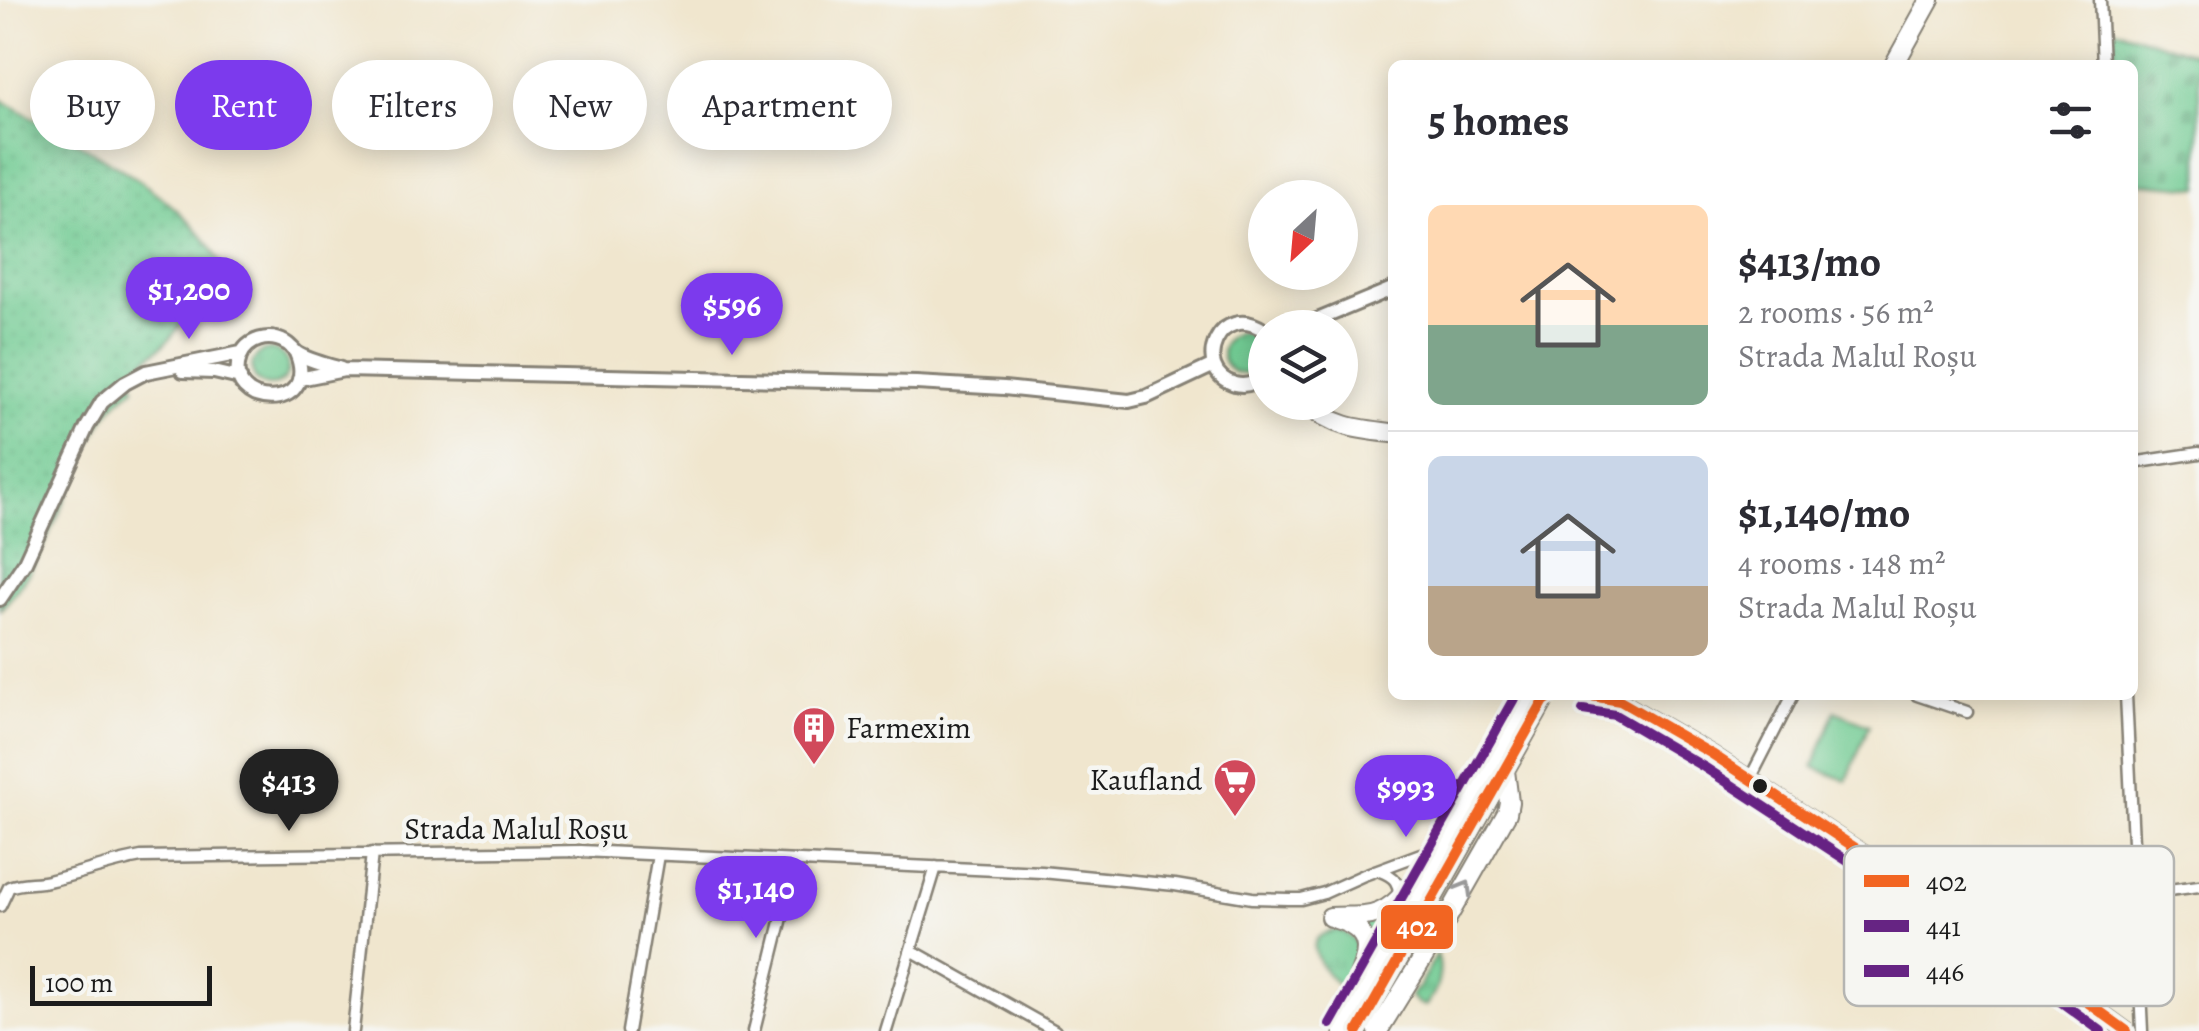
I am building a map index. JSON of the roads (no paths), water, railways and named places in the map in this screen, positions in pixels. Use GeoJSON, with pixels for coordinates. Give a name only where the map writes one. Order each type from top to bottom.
{"type":"FeatureCollection","features":[{"type":"Feature","properties":{"kind":"highway"},"geometry":{"type":"LineString","coordinates":[[1884,60],[1917,0]]}},
{"type":"Feature","properties":{"kind":"highway"},"geometry":{"type":"LineString","coordinates":[[1897,60],[1930,0]]}},
{"type":"Feature","properties":{"kind":"highway"},"geometry":{"type":"LineString","coordinates":[[1329,420],[1342,426],[1388,432]]}},
{"type":"Feature","properties":{"kind":"highway"},"geometry":{"type":"LineString","coordinates":[[1358,1031],[1542,700]]}},
{"type":"Feature","properties":{"kind":"highway"},"geometry":{"type":"LineString","coordinates":[[1340,1031],[1446,844],[1542,700]]}},
{"type":"Feature","properties":{"kind":"highway"},"geometry":{"type":"LineString","coordinates":[[1378,1031],[1507,812],[1505,770]]}},
{"type":"Feature","properties":{"kind":"highway"},"geometry":{"type":"LineString","coordinates":[[1340,1031],[1367,948],[1356,928],[1330,918],[1374,915],[1388,909],[1446,844]]}},
{"type":"Feature","properties":{"kind":"main road"},"geometry":{"type":"LineString","coordinates":[[1620,700],[1853,846]]}},
{"type":"Feature","properties":{"kind":"main road"},"geometry":{"type":"LineString","coordinates":[[2092,1006],[2127,1031]]}},
{"type":"Feature","properties":{"kind":"street"},"geometry":{"type":"LineString","coordinates":[[2100,0],[2104,60]]}},
{"type":"Feature","properties":{"kind":"street"},"geometry":{"type":"LineString","coordinates":[[1341,310],[1388,291]]}},
{"type":"Feature","properties":{"kind":"street"},"geometry":{"type":"LineString","coordinates":[[1248,323],[1222,330],[1212,350],[1214,365],[1224,379],[1248,384]]}},
{"type":"Feature","properties":{"kind":"street"},"geometry":{"type":"LineString","coordinates":[[268,338],[287,343],[296,353],[301,370],[294,388],[287,394],[268,399],[248,390],[240,378],[238,364],[250,342],[268,338]]}},
{"type":"Feature","properties":{"kind":"street"},"geometry":{"type":"LineString","coordinates":[[0,598],[25,562],[96,411],[116,390],[146,372],[242,352]]}},
{"type":"Feature","properties":{"kind":"street"},"geometry":{"type":"LineString","coordinates":[[296,353],[344,370]]}},
{"type":"Feature","properties":{"kind":"street"},"geometry":{"type":"LineString","coordinates":[[299,379],[344,370],[932,384],[1129,401],[1155,394],[1214,365]]}},
{"type":"Feature","properties":{"kind":"street"},"geometry":{"type":"LineString","coordinates":[[146,372],[196,370],[240,378]]}},
{"type":"Feature","properties":{"kind":"street"},"geometry":{"type":"LineString","coordinates":[[2138,462],[2199,453]]}},
{"type":"Feature","properties":{"kind":"street"},"geometry":{"type":"LineString","coordinates":[[1750,778],[1790,700]]}},
{"type":"Feature","properties":{"kind":"street"},"geometry":{"type":"LineString","coordinates":[[1932,700],[1967,712]]}},
{"type":"Feature","properties":{"kind":"street"},"geometry":{"type":"LineString","coordinates":[[2126,700],[2134,846]]}},
{"type":"Feature","properties":{"kind":"street","name":"Strada Malul Roșu"},"geometry":{"type":"LineString","coordinates":[[0,906],[9,887],[16,884],[49,881],[140,857],[372,853],[581,852],[936,867],[1072,874],[1277,899],[1312,897],[1446,844]]}},
{"type":"Feature","properties":{"kind":"street"},"geometry":{"type":"LineString","coordinates":[[353,1031],[372,853]]}},
{"type":"Feature","properties":{"kind":"street"},"geometry":{"type":"LineString","coordinates":[[628,1031],[658,855]]}},
{"type":"Feature","properties":{"kind":"street"},"geometry":{"type":"LineString","coordinates":[[754,1031],[796,861]]}},
{"type":"Feature","properties":{"kind":"street"},"geometry":{"type":"LineString","coordinates":[[886,1031],[936,867]]}},
{"type":"Feature","properties":{"kind":"street"},"geometry":{"type":"LineString","coordinates":[[1379,871],[1397,882],[1398,900]]}},
{"type":"Feature","properties":{"kind":"street"},"geometry":{"type":"LineString","coordinates":[[2174,889],[2199,886]]}},
{"type":"Feature","properties":{"kind":"street"},"geometry":{"type":"LineString","coordinates":[[911,950],[1055,1031]]}},
{"type":"Feature","properties":{"kind":"street"},"geometry":{"type":"LineString","coordinates":[[2141,1006],[2142,1031]]}},
{"type":"Feature","properties":{"kind":"place","name":"Farmexim"},"geometry":{"type":"Point","coordinates":[814,766]}},
{"type":"Feature","properties":{"kind":"place","name":"Kaufland"},"geometry":{"type":"Point","coordinates":[1235,818]}}]}
